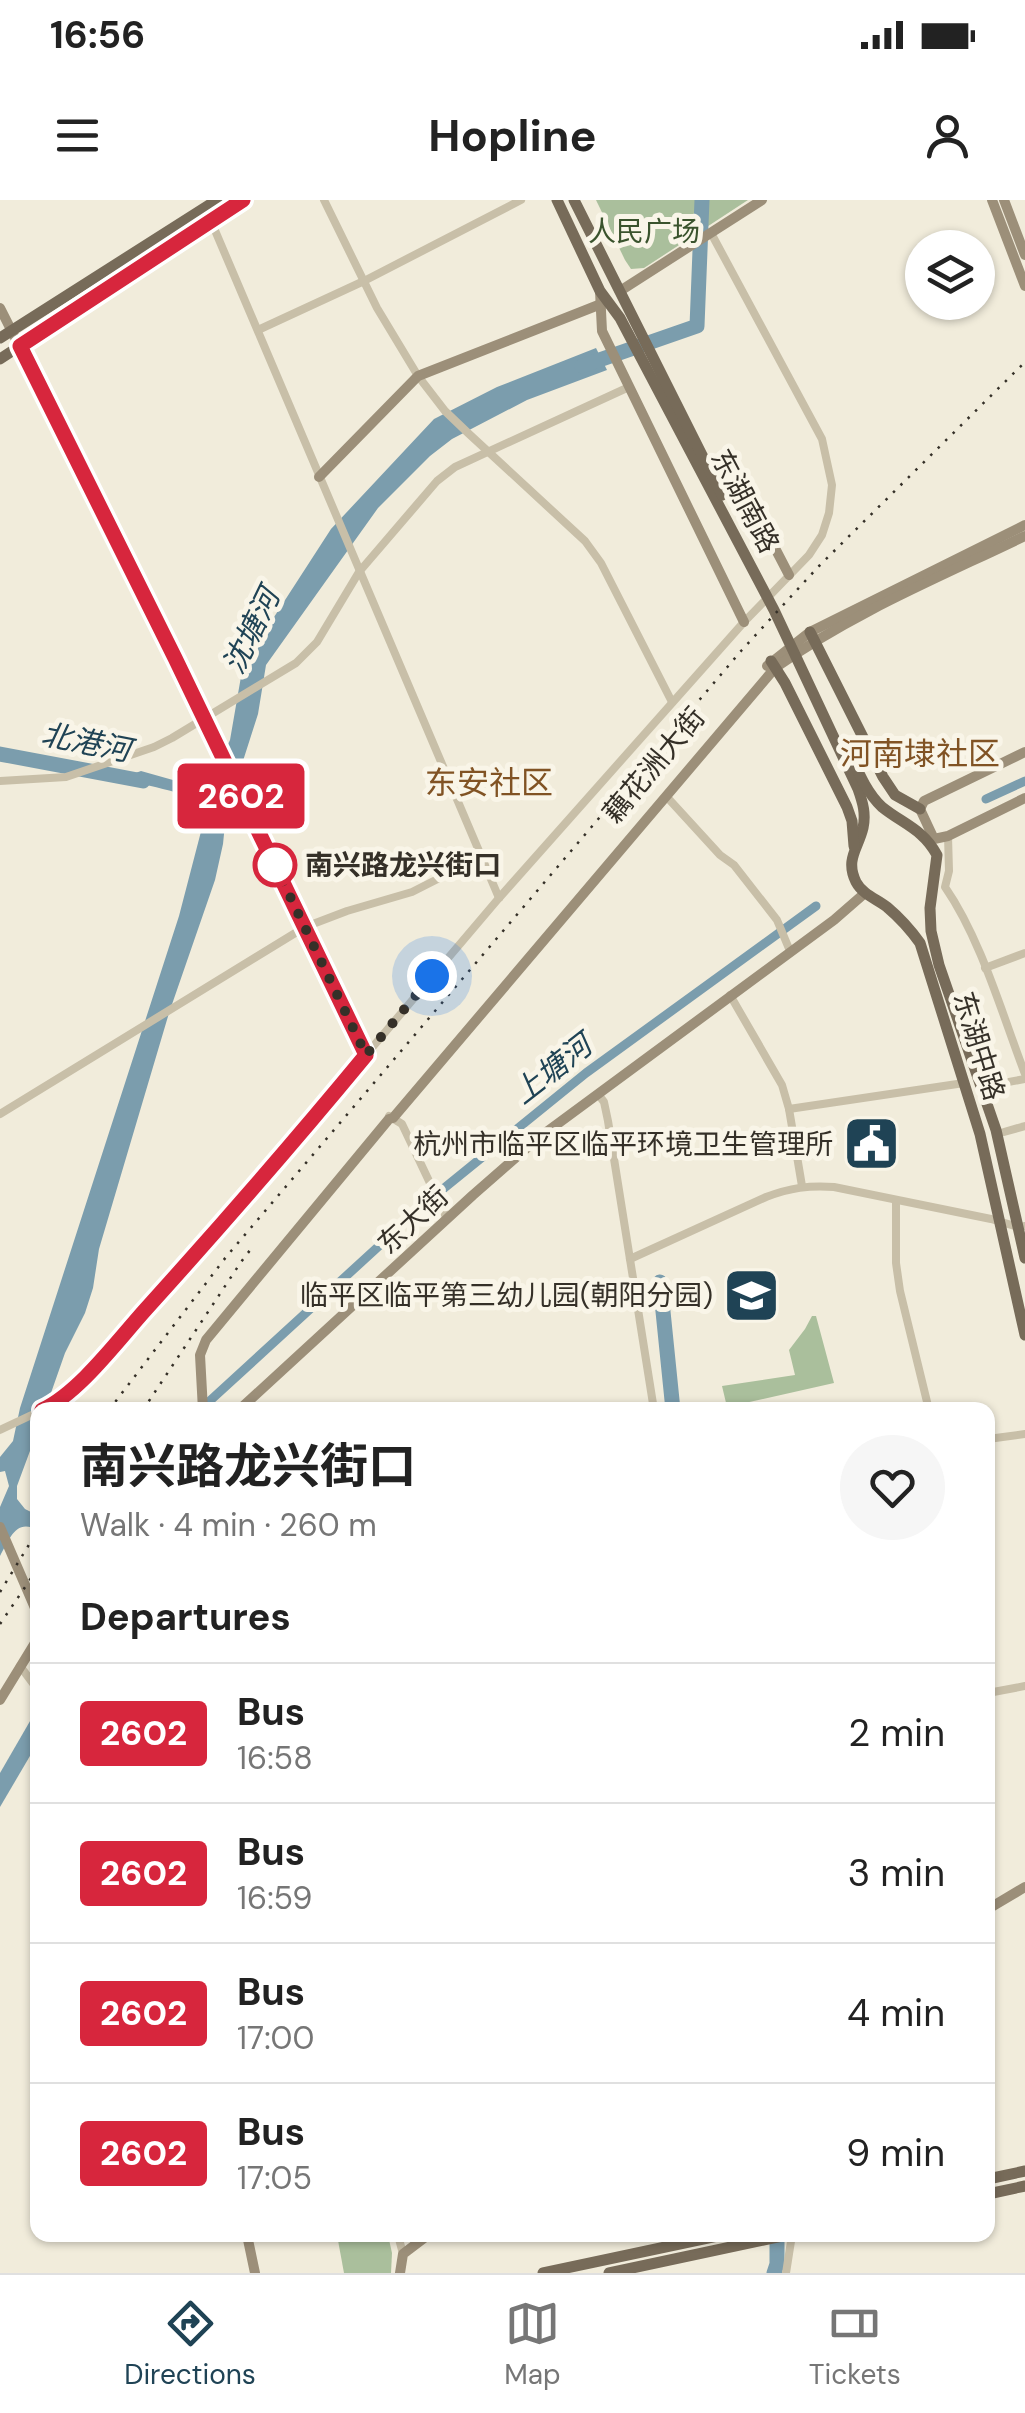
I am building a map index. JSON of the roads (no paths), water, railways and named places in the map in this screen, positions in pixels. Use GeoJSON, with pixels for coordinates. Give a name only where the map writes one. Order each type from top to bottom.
{"type":"FeatureCollection","features":[{"type":"Feature","properties":{"kind":"main road"},"geometry":{"type":"LineString","coordinates":[[6,335],[216,200]]}},
{"type":"Feature","properties":{"kind":"main road"},"geometry":{"type":"LineString","coordinates":[[0,360],[243,200]]}},
{"type":"Feature","properties":{"kind":"main road","name":"东湖南路"},"geometry":{"type":"LineString","coordinates":[[557,200],[600,297],[625,316],[792,630],[862,788],[862,834],[854,846]]}},
{"type":"Feature","properties":{"kind":"main road"},"geometry":{"type":"LineString","coordinates":[[574,200],[620,291],[625,316]]}},
{"type":"Feature","properties":{"kind":"main road"},"geometry":{"type":"LineString","coordinates":[[620,291],[762,200]]}},
{"type":"Feature","properties":{"kind":"main road"},"geometry":{"type":"LineString","coordinates":[[992,200],[1025,286]]}},
{"type":"Feature","properties":{"kind":"main road"},"geometry":{"type":"LineString","coordinates":[[1004,200],[1025,255]]}},
{"type":"Feature","properties":{"kind":"main road"},"geometry":{"type":"LineString","coordinates":[[319,476],[418,376],[600,297],[602,332],[744,622]]}},
{"type":"Feature","properties":{"kind":"main road"},"geometry":{"type":"LineString","coordinates":[[0,308],[6,335],[20,346],[366,1055]]}},
{"type":"Feature","properties":{"kind":"main road"},"geometry":{"type":"LineString","coordinates":[[738,477],[788,575]]}},
{"type":"Feature","properties":{"kind":"main road","name":"藕花洲大街"},"geometry":{"type":"LineString","coordinates":[[203,1402],[200,1355],[206,1340],[773,664],[812,636],[1025,525]]}},
{"type":"Feature","properties":{"kind":"main road","name":"藕花洲大街"},"geometry":{"type":"LineString","coordinates":[[812,636],[1025,536]]}},
{"type":"Feature","properties":{"kind":"main road"},"geometry":{"type":"LineString","coordinates":[[812,636],[895,796],[922,805],[1025,752]]}},
{"type":"Feature","properties":{"kind":"main road"},"geometry":{"type":"LineString","coordinates":[[773,664],[847,808],[852,821],[856,881],[865,893]]}},
{"type":"Feature","properties":{"kind":"main road","name":"藕花洲大街"},"geometry":{"type":"LineString","coordinates":[[390,1118],[666,796],[773,664]]}},
{"type":"Feature","properties":{"kind":"main road","name":"东湖南路"},"geometry":{"type":"LineString","coordinates":[[862,788],[931,842]]}},
{"type":"Feature","properties":{"kind":"main road"},"geometry":{"type":"LineString","coordinates":[[922,805],[931,842],[1025,798]]}},
{"type":"Feature","properties":{"kind":"main road","name":"东湖中路"},"geometry":{"type":"LineString","coordinates":[[931,842],[937,856],[931,932],[996,1130],[1025,1258]]}},
{"type":"Feature","properties":{"kind":"main road","name":"东湖中路"},"geometry":{"type":"LineString","coordinates":[[865,893],[904,922],[920,943],[980,1134],[1025,1335]]}},
{"type":"Feature","properties":{"kind":"main road","name":"东大街"},"geometry":{"type":"LineString","coordinates":[[248,1402],[538,1139],[865,893]]}},
{"type":"Feature","properties":{"kind":"main road"},"geometry":{"type":"LineString","coordinates":[[0,1527],[30,1596]]}},
{"type":"Feature","properties":{"kind":"main road"},"geometry":{"type":"LineString","coordinates":[[0,1700],[30,1650]]}},
{"type":"Feature","properties":{"kind":"main road"},"geometry":{"type":"LineString","coordinates":[[995,1906],[1025,1887]]}},
{"type":"Feature","properties":{"kind":"main road"},"geometry":{"type":"LineString","coordinates":[[995,2176],[1025,2170]]}},
{"type":"Feature","properties":{"kind":"main road"},"geometry":{"type":"LineString","coordinates":[[995,2192],[1025,2186]]}},
{"type":"Feature","properties":{"kind":"main road"},"geometry":{"type":"LineString","coordinates":[[247,2242],[254,2273]]}},
{"type":"Feature","properties":{"kind":"main road"},"geometry":{"type":"LineString","coordinates":[[400,2273],[403,2254],[419,2242]]}},
{"type":"Feature","properties":{"kind":"main road"},"geometry":{"type":"LineString","coordinates":[[544,2273],[689,2242]]}},
{"type":"Feature","properties":{"kind":"main road"},"geometry":{"type":"LineString","coordinates":[[609,2273],[753,2242]]}},
{"type":"Feature","properties":{"kind":"street"},"geometry":{"type":"LineString","coordinates":[[324,200],[400,350],[418,376],[445,411],[593,552],[672,702]]}},
{"type":"Feature","properties":{"kind":"street"},"geometry":{"type":"LineString","coordinates":[[258,330],[522,200]]}},
{"type":"Feature","properties":{"kind":"street"},"geometry":{"type":"LineString","coordinates":[[211,221],[498,898]]}},
{"type":"Feature","properties":{"kind":"street"},"geometry":{"type":"LineString","coordinates":[[57,1402],[86,1376],[219,1228],[498,898],[822,535],[830,513],[832,484],[822,438],[711,233]]}},
{"type":"Feature","properties":{"kind":"street"},"geometry":{"type":"LineString","coordinates":[[0,781],[52,779],[115,761],[172,738],[267,682],[296,663],[317,642],[359,572],[437,481],[455,467],[628,384]]}},
{"type":"Feature","properties":{"kind":"street"},"geometry":{"type":"LineString","coordinates":[[666,796],[777,920],[790,951]]}},
{"type":"Feature","properties":{"kind":"street"},"geometry":{"type":"LineString","coordinates":[[948,836],[949,871],[945,887],[957,904],[1025,1076],[981,1087]]}},
{"type":"Feature","properties":{"kind":"street"},"geometry":{"type":"LineString","coordinates":[[0,1114],[305,928],[346,911],[412,892],[481,857]]}},
{"type":"Feature","properties":{"kind":"street"},"geometry":{"type":"LineString","coordinates":[[984,968],[1025,953]]}},
{"type":"Feature","properties":{"kind":"street"},"geometry":{"type":"LineString","coordinates":[[730,996],[782,1085],[802,1186]]}},
{"type":"Feature","properties":{"kind":"street"},"geometry":{"type":"LineString","coordinates":[[788,1108],[964,1083]]}},
{"type":"Feature","properties":{"kind":"street"},"geometry":{"type":"LineString","coordinates":[[598,1094],[608,1121],[652,1402]]}},
{"type":"Feature","properties":{"kind":"street"},"geometry":{"type":"LineString","coordinates":[[390,1118],[402,1124],[447,1219]]}},
{"type":"Feature","properties":{"kind":"street"},"geometry":{"type":"LineString","coordinates":[[1004,1132],[1025,1126]]}},
{"type":"Feature","properties":{"kind":"street"},"geometry":{"type":"LineString","coordinates":[[630,1259],[788,1188],[802,1186],[834,1187],[1021,1227]]}},
{"type":"Feature","properties":{"kind":"street"},"geometry":{"type":"LineString","coordinates":[[896,1200],[900,1291],[927,1402]]}},
{"type":"Feature","properties":{"kind":"street"},"geometry":{"type":"LineString","coordinates":[[0,1430],[30,1416]]}},
{"type":"Feature","properties":{"kind":"street"},"geometry":{"type":"LineString","coordinates":[[995,1438],[1025,1434]]}},
{"type":"Feature","properties":{"kind":"street"},"geometry":{"type":"LineString","coordinates":[[20,1666],[30,1680]]}},
{"type":"Feature","properties":{"kind":"street"},"geometry":{"type":"LineString","coordinates":[[995,1692],[1025,1686]]}},
{"type":"Feature","properties":{"kind":"street"},"geometry":{"type":"LineString","coordinates":[[400,2242],[403,2254]]}},
{"type":"Feature","properties":{"kind":"street"},"geometry":{"type":"LineString","coordinates":[[786,2273],[788,2242]]}},
{"type":"Feature","properties":{"kind":"water"},"geometry":{"type":"Polygon","coordinates":[[[596,348],[607,370],[527,400],[452,439],[430,456],[378,508],[266,665],[258,714],[226,814],[215,880],[169,1013],[99,1249],[85,1313],[65,1353],[48,1402],[30,1402],[30,1451],[17,1486],[17,1499],[30,1512],[30,1527],[18,1529],[0,1556],[0,1507],[9,1486],[5,1471],[0,1472],[0,1457],[13,1441],[20,1408],[179,916],[204,820],[201,806],[195,800],[119,779],[141,771],[180,782],[202,781],[214,774],[230,740],[243,665],[331,529],[434,419],[497,387],[596,348]]]}},
{"type":"Feature","properties":{"kind":"water"},"geometry":{"type":"Polygon","coordinates":[[[30,1721],[30,1756],[0,1807],[0,1773],[30,1721]]]}},
{"type":"Feature","properties":{"kind":"waterway","name":"沈塘河"},"geometry":{"type":"LineString","coordinates":[[582,366],[697,326],[702,200]]}},
{"type":"Feature","properties":{"kind":"waterway","name":"北港河"},"geometry":{"type":"LineString","coordinates":[[0,754],[143,781]]}},
{"type":"Feature","properties":{"kind":"waterway","name":"上塘河"},"geometry":{"type":"LineString","coordinates":[[986,799],[1025,781]]}},
{"type":"Feature","properties":{"kind":"waterway","name":"上塘河"},"geometry":{"type":"LineString","coordinates":[[209,1402],[427,1202],[586,1073],[816,906]]}},
{"type":"Feature","properties":{"kind":"waterway"},"geometry":{"type":"LineString","coordinates":[[660,1282],[672,1402]]}},
{"type":"Feature","properties":{"kind":"waterway"},"geometry":{"type":"LineString","coordinates":[[774,2273],[777,2242]]}},
{"type":"Feature","properties":{"kind":"railway"},"geometry":{"type":"LineString","coordinates":[[115,1402],[226,1257],[741,651],[819,566],[1025,362]]}},
{"type":"Feature","properties":{"kind":"railway"},"geometry":{"type":"LineString","coordinates":[[148,1402],[254,1245]]}},
{"type":"Feature","properties":{"kind":"railway"},"geometry":{"type":"LineString","coordinates":[[0,1592],[30,1543]]}},
{"type":"Feature","properties":{"kind":"railway"},"geometry":{"type":"LineString","coordinates":[[0,1624],[30,1580]]}},
{"type":"Feature","properties":{"kind":"place","name":"南兴路龙兴街口"},"geometry":{"type":"Point","coordinates":[275,865]}},
{"type":"Feature","properties":{"kind":"place","name":"杭州市临平区临平环境卫生管理所"},"geometry":{"type":"Point","coordinates":[872,1144]}},
{"type":"Feature","properties":{"kind":"place","name":"临平区临平第三幼儿园(朝阳分园)"},"geometry":{"type":"Point","coordinates":[752,1295]}},
{"type":"Feature","properties":{"kind":"district","name":"河南埭社区"},"geometry":{"type":"Point","coordinates":[920,754]}},
{"type":"Feature","properties":{"kind":"district","name":"东安社区"},"geometry":{"type":"Point","coordinates":[489,783]}},
{"type":"Feature","properties":{"kind":"park label","name":"人民广场"},"geometry":{"type":"Point","coordinates":[644,231]}}]}
